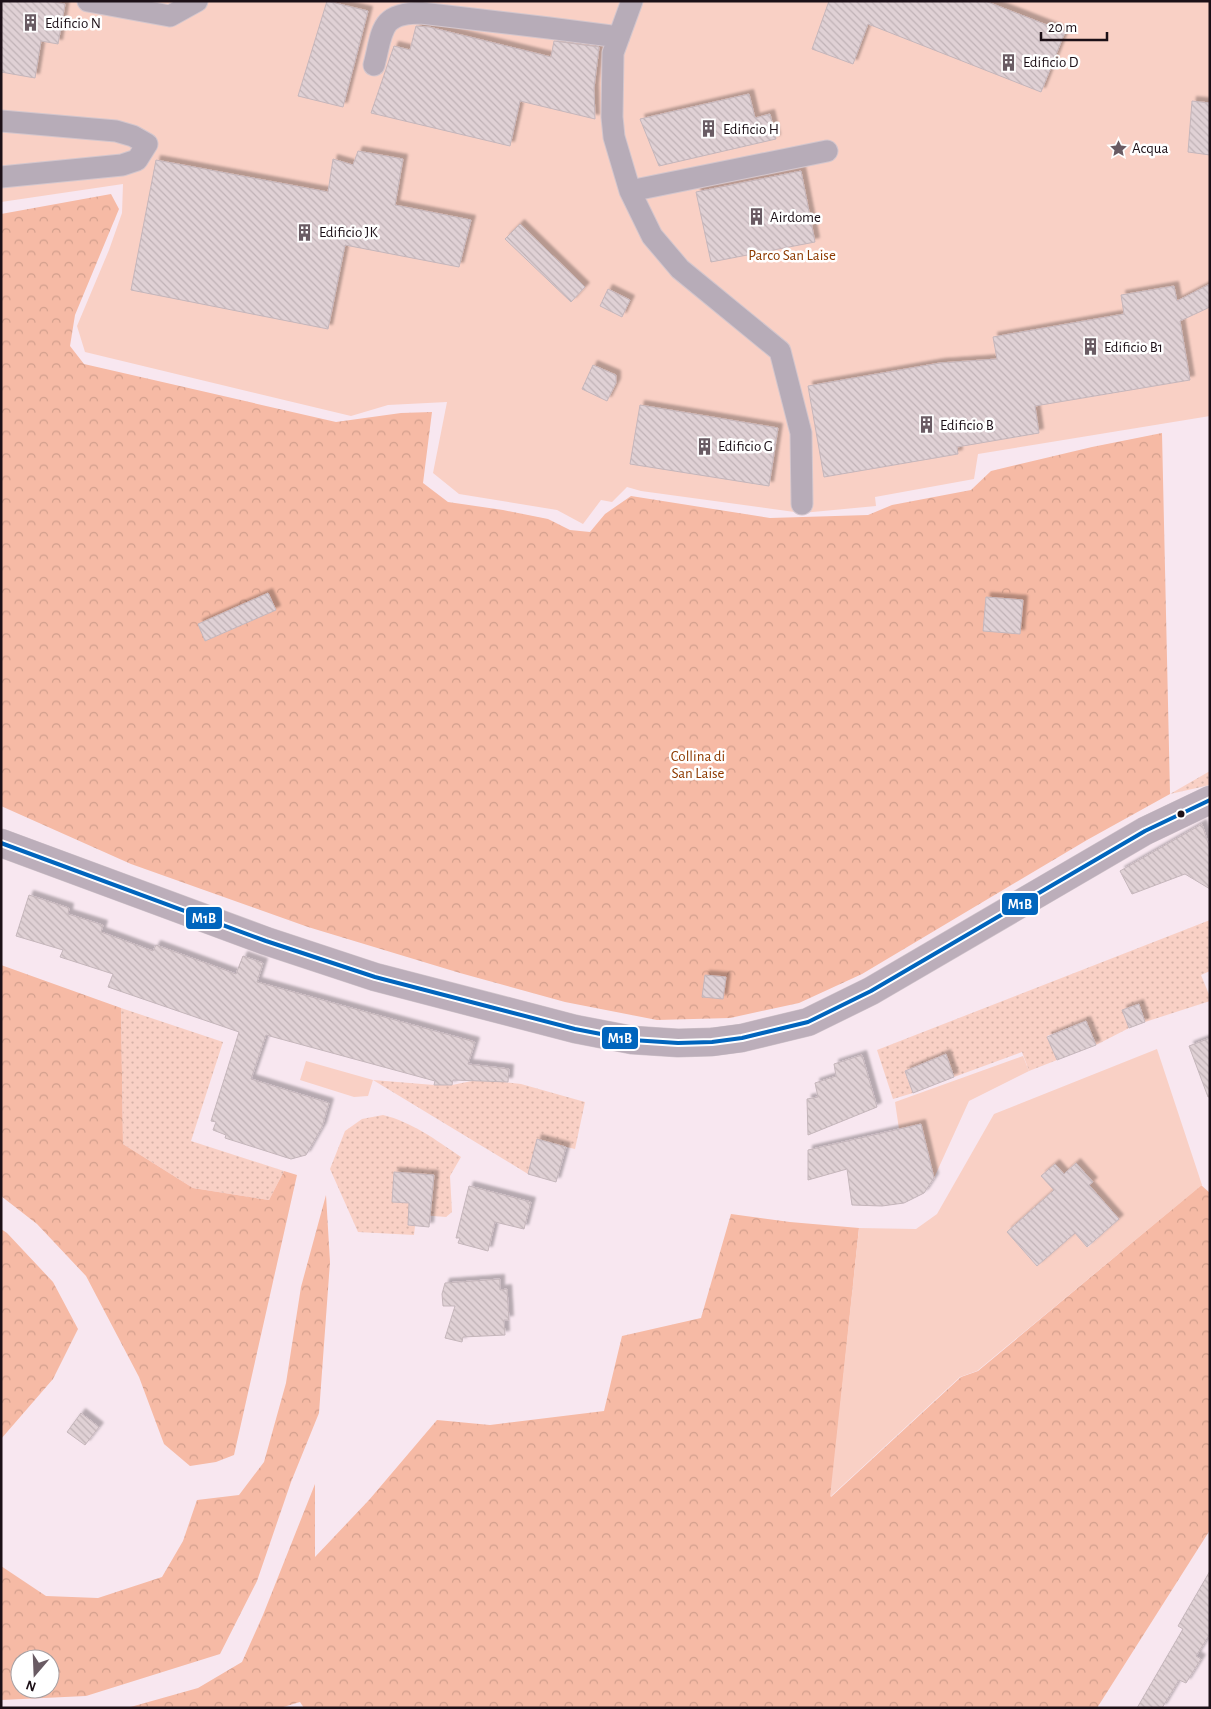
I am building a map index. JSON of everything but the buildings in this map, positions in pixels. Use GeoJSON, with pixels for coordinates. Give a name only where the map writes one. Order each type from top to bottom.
{"type":"FeatureCollection","features":[{"type":"Feature","properties":{"kind":"main road"},"geometry":{"type":"LineString","coordinates":[[1,843],[266,941],[383,979],[594,1033],[632,1040],[678,1043],[712,1042],[742,1038],[808,1022],[862,996],[1146,831],[1210,800]]}},
{"type":"Feature","properties":{"kind":"street"},"geometry":{"type":"LineString","coordinates":[[88,1],[171,9],[197,1]]}},
{"type":"Feature","properties":{"kind":"street"},"geometry":{"type":"LineString","coordinates":[[632,1],[614,53],[612,117],[614,137],[630,191],[652,236],[680,269],[780,351],[801,433],[802,504]]}},
{"type":"Feature","properties":{"kind":"street"},"geometry":{"type":"LineString","coordinates":[[374,65],[386,23],[395,16],[407,13],[618,37]]}},
{"type":"Feature","properties":{"kind":"street"},"geometry":{"type":"LineString","coordinates":[[1,121],[116,131],[133,136],[147,144],[137,160],[122,166],[1,177]]}},
{"type":"Feature","properties":{"kind":"street"},"geometry":{"type":"LineString","coordinates":[[630,191],[827,151]]}},
{"type":"Feature","properties":{"kind":"green space","name":"Parco San Laise"},"geometry":{"type":"Polygon","coordinates":[[[1,1],[1210,1],[1210,416],[978,454],[974,479],[875,497],[876,506],[802,513],[641,491],[627,487],[612,502],[601,500],[583,524],[557,510],[459,494],[433,473],[447,402],[388,405],[351,416],[85,352],[77,326],[109,250],[122,213],[123,184],[1,202],[1,1]]]}},
{"type":"Feature","properties":{"kind":"green space","name":"Collina di San Laise"},"geometry":{"type":"Polygon","coordinates":[[[111,194],[119,209],[75,315],[70,346],[84,364],[336,422],[401,413],[432,412],[423,483],[448,502],[548,519],[570,530],[590,532],[605,514],[631,496],[770,518],[868,515],[892,505],[971,490],[991,471],[1092,447],[1162,433],[1170,794],[1087,840],[862,974],[799,1003],[730,1018],[657,1020],[565,1002],[460,973],[308,927],[131,864],[1,806],[1,214],[111,194]],[[269,594],[198,624],[205,641],[276,610],[269,594]],[[986,597],[983,631],[1020,634],[1023,600],[986,597]]]}},
{"type":"Feature","properties":{"kind":"green space"},"geometry":{"type":"Polygon","coordinates":[[[1210,771],[1210,785],[1170,794],[1210,771]]]}},
{"type":"Feature","properties":{"kind":"green space"},"geometry":{"type":"Polygon","coordinates":[[[1210,920],[1210,971],[1201,975],[1210,1001],[1145,1022],[1139,1004],[1123,1010],[1129,1028],[1096,1045],[1086,1021],[1047,1036],[1057,1060],[1029,1071],[1022,1052],[954,1077],[945,1055],[905,1071],[913,1093],[893,1099],[877,1050],[1210,920]]]}},
{"type":"Feature","properties":{"kind":"green space"},"geometry":{"type":"Polygon","coordinates":[[[1,965],[121,1008],[123,1144],[193,1188],[269,1200],[284,1171],[297,1175],[234,1455],[216,1462],[190,1466],[164,1444],[139,1377],[86,1276],[37,1224],[1,1196],[1,965]]]}},
{"type":"Feature","properties":{"kind":"green space"},"geometry":{"type":"Polygon","coordinates":[[[121,1008],[223,1042],[191,1141],[284,1171],[269,1200],[193,1188],[123,1144],[121,1008]]]}},
{"type":"Feature","properties":{"kind":"green space"},"geometry":{"type":"Polygon","coordinates":[[[1157,1049],[1202,1185],[977,1371],[960,1377],[830,1497],[859,1228],[916,1229],[937,1214],[994,1114],[1157,1049]],[[1076,1163],[1064,1174],[1042,1176],[1054,1190],[1007,1232],[1037,1266],[1075,1233],[1088,1247],[1119,1219],[1089,1185],[1093,1182],[1076,1163]]]}},
{"type":"Feature","properties":{"kind":"green space"},"geometry":{"type":"Polygon","coordinates":[[[1023,1056],[1029,1071],[969,1101],[934,1178],[921,1124],[899,1129],[895,1102],[1023,1056]]]}},
{"type":"Feature","properties":{"kind":"green space"},"geometry":{"type":"Polygon","coordinates":[[[306,1061],[373,1080],[368,1096],[354,1097],[300,1080],[306,1061]]]}},
{"type":"Feature","properties":{"kind":"green space"},"geometry":{"type":"Polygon","coordinates":[[[373,1080],[434,1085],[452,1085],[472,1081],[497,1081],[521,1084],[585,1102],[575,1149],[537,1140],[528,1174],[373,1080]]]}},
{"type":"Feature","properties":{"kind":"green space"},"geometry":{"type":"Polygon","coordinates":[[[383,1115],[394,1118],[424,1132],[461,1157],[450,1176],[452,1212],[446,1217],[409,1214],[408,1225],[415,1226],[414,1235],[358,1232],[330,1169],[345,1131],[362,1119],[383,1115]],[[394,1172],[392,1202],[422,1204],[394,1172]]]}},
{"type":"Feature","properties":{"kind":"green space"},"geometry":{"type":"Polygon","coordinates":[[[1201,1185],[1210,1193],[1210,1530],[1097,1708],[304,1708],[300,1702],[280,1708],[127,1708],[198,1688],[242,1662],[263,1615],[315,1484],[315,1557],[369,1500],[437,1420],[490,1425],[604,1411],[622,1336],[701,1318],[731,1214],[790,1222],[859,1228],[831,1497],[961,1377],[978,1371],[1201,1185]]]}},
{"type":"Feature","properties":{"kind":"green space"},"geometry":{"type":"Polygon","coordinates":[[[326,1195],[330,1262],[319,1413],[291,1482],[257,1581],[220,1654],[86,1696],[60,1697],[60,1649],[10,1649],[10,1699],[22,1699],[1,1700],[1,1566],[46,1596],[98,1598],[162,1577],[183,1541],[197,1500],[239,1495],[264,1462],[286,1383],[301,1287],[326,1195]]]}},
{"type":"Feature","properties":{"kind":"green space"},"geometry":{"type":"Polygon","coordinates":[[[1,1229],[53,1282],[78,1329],[53,1379],[1,1439],[1,1229]]]}},
{"type":"Feature","properties":{"kind":"transit line","name":"M1B"},"geometry":{"type":"LineString","coordinates":[[1,843],[266,941],[375,977],[575,1029],[632,1040],[678,1043],[712,1042],[742,1038],[808,1022],[871,991],[1145,831],[1210,800]]}},
{"type":"Feature","properties":{"kind":"place","name":"Edificio N"},"geometry":{"type":"Point","coordinates":[31,23]}},
{"type":"Feature","properties":{"kind":"place","name":"Edificio D"},"geometry":{"type":"Point","coordinates":[1009,62]}},
{"type":"Feature","properties":{"kind":"place","name":"Edificio H"},"geometry":{"type":"Point","coordinates":[709,129]}},
{"type":"Feature","properties":{"kind":"place","name":"Acqua"},"geometry":{"type":"Point","coordinates":[1118,148]}},
{"type":"Feature","properties":{"kind":"place","name":"Airdome"},"geometry":{"type":"Point","coordinates":[756,217]}},
{"type":"Feature","properties":{"kind":"place","name":"Edificio JK"},"geometry":{"type":"Point","coordinates":[305,232]}},
{"type":"Feature","properties":{"kind":"place","name":"Edificio B1"},"geometry":{"type":"Point","coordinates":[1090,347]}},
{"type":"Feature","properties":{"kind":"place","name":"Edificio B"},"geometry":{"type":"Point","coordinates":[926,425]}},
{"type":"Feature","properties":{"kind":"place","name":"Edificio G"},"geometry":{"type":"Point","coordinates":[704,446]}}]}
